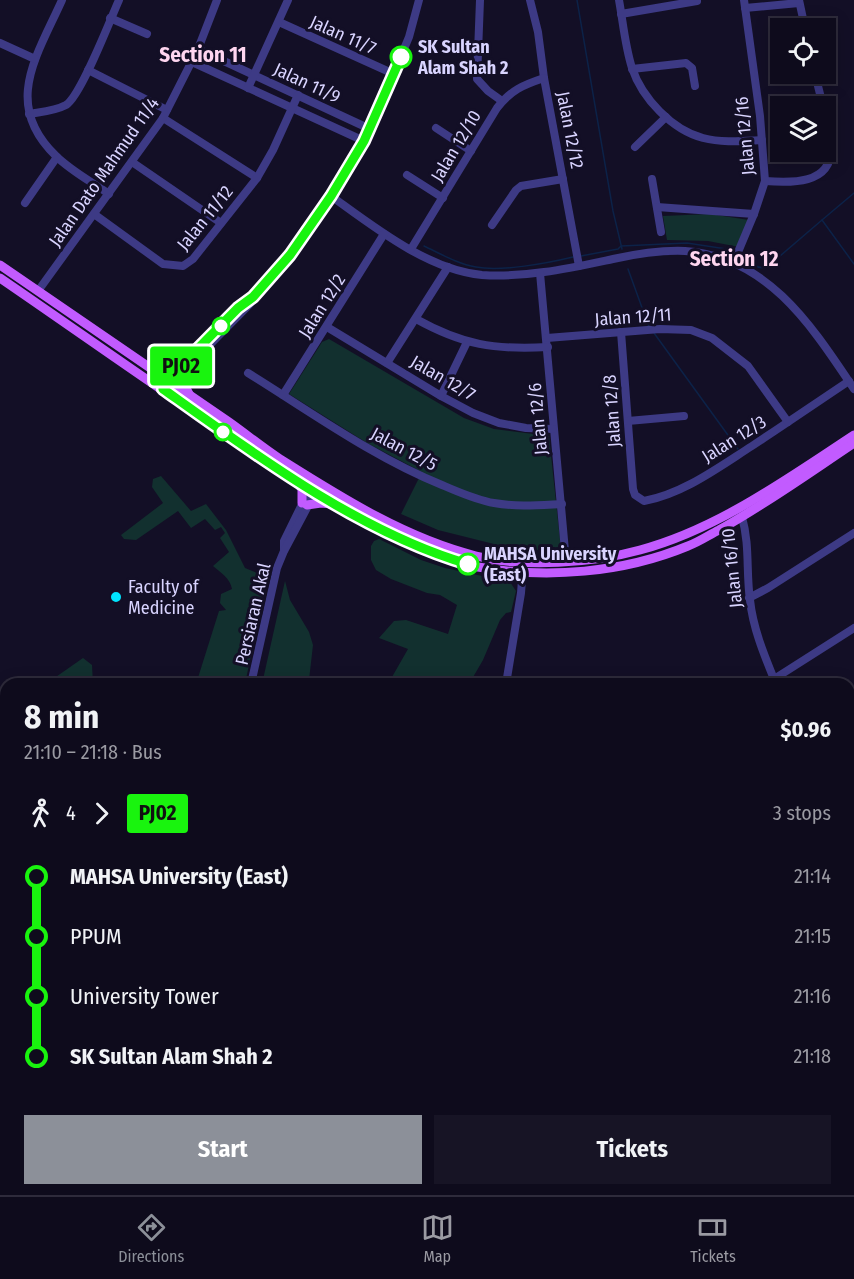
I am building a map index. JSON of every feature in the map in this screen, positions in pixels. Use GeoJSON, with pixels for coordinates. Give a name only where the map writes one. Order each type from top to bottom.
{"type":"FeatureCollection","features":[{"type":"Feature","properties":{"kind":"main road"},"geometry":{"type":"LineString","coordinates":[[0,265],[192,398],[357,506],[406,531],[478,556],[523,561],[566,562],[640,550],[674,539],[762,500],[784,496],[854,450]]}},
{"type":"Feature","properties":{"kind":"main road"},"geometry":{"type":"LineString","coordinates":[[0,278],[229,436],[337,505],[407,543],[477,566],[522,572],[576,572],[615,567],[689,546],[742,517],[762,500],[854,435]]}},
{"type":"Feature","properties":{"kind":"main road"},"geometry":{"type":"LineString","coordinates":[[147,367],[168,370],[182,368],[184,384],[192,398]]}},
{"type":"Feature","properties":{"kind":"main road"},"geometry":{"type":"LineString","coordinates":[[762,500],[775,480],[854,428]]}},
{"type":"Feature","properties":{"kind":"main road"},"geometry":{"type":"LineString","coordinates":[[817,463],[854,443]]}},
{"type":"Feature","properties":{"kind":"main road"},"geometry":{"type":"LineString","coordinates":[[293,466],[313,489],[357,506]]}},
{"type":"Feature","properties":{"kind":"main road"},"geometry":{"type":"LineString","coordinates":[[293,477],[302,489],[304,504],[321,502],[337,505]]}},
{"type":"Feature","properties":{"kind":"street"},"geometry":{"type":"LineString","coordinates":[[62,0],[35,59],[27,87],[26,102],[29,114],[42,140],[57,158],[109,194]]}},
{"type":"Feature","properties":{"kind":"street"},"geometry":{"type":"LineString","coordinates":[[29,114],[64,106],[70,102],[88,70],[119,0]]}},
{"type":"Feature","properties":{"kind":"street","name":"Jalan Dato Mahmud 11/4"},"geometry":{"type":"LineString","coordinates":[[38,291],[163,118],[198,49],[217,0]]}},
{"type":"Feature","properties":{"kind":"street"},"geometry":{"type":"LineString","coordinates":[[248,88],[288,0]]}},
{"type":"Feature","properties":{"kind":"street"},"geometry":{"type":"LineString","coordinates":[[163,389],[249,305],[253,297],[290,255],[331,196],[370,129],[409,36],[419,0]]}},
{"type":"Feature","properties":{"kind":"street"},"geometry":{"type":"LineString","coordinates":[[480,0],[477,79],[502,101]]}},
{"type":"Feature","properties":{"kind":"street","name":"Jalan 12/12"},"geometry":{"type":"LineString","coordinates":[[530,0],[538,32],[544,78],[579,266]]}},
{"type":"Feature","properties":{"kind":"street"},"geometry":{"type":"LineString","coordinates":[[619,0],[632,69],[646,93],[666,117],[701,137],[726,142],[762,140]]}},
{"type":"Feature","properties":{"kind":"street"},"geometry":{"type":"LineString","coordinates":[[621,14],[698,1]]}},
{"type":"Feature","properties":{"kind":"street"},"geometry":{"type":"LineString","coordinates":[[744,4],[799,2],[803,18]]}},
{"type":"Feature","properties":{"kind":"street","name":"Jalan 12/16"},"geometry":{"type":"LineString","coordinates":[[734,264],[765,181],[762,140],[744,4]]}},
{"type":"Feature","properties":{"kind":"street"},"geometry":{"type":"LineString","coordinates":[[110,18],[147,34]]}},
{"type":"Feature","properties":{"kind":"street","name":"Jalan 11/7"},"geometry":{"type":"LineString","coordinates":[[279,22],[394,74]]}},
{"type":"Feature","properties":{"kind":"street"},"geometry":{"type":"LineString","coordinates":[[0,43],[35,59]]}},
{"type":"Feature","properties":{"kind":"street","name":"Jalan 11/9"},"geometry":{"type":"LineString","coordinates":[[198,49],[370,129]]}},
{"type":"Feature","properties":{"kind":"street","name":"Jalan 11/9"},"geometry":{"type":"LineString","coordinates":[[192,62],[364,141]]}},
{"type":"Feature","properties":{"kind":"street"},"geometry":{"type":"LineString","coordinates":[[632,69],[671,63],[689,64],[692,68],[695,86]]}},
{"type":"Feature","properties":{"kind":"street"},"geometry":{"type":"LineString","coordinates":[[88,70],[167,110]]}},
{"type":"Feature","properties":{"kind":"street","name":"Jalan 12/10"},"geometry":{"type":"LineString","coordinates":[[411,249],[502,101],[522,86],[544,78]]}},
{"type":"Feature","properties":{"kind":"street","name":"Jalan 11/12"},"geometry":{"type":"LineString","coordinates":[[94,214],[159,262],[183,266],[193,259],[257,178],[273,150],[298,95]]}},
{"type":"Feature","properties":{"kind":"street"},"geometry":{"type":"LineString","coordinates":[[635,147],[666,117]]}},
{"type":"Feature","properties":{"kind":"street"},"geometry":{"type":"LineString","coordinates":[[163,118],[257,178]]}},
{"type":"Feature","properties":{"kind":"street"},"geometry":{"type":"LineString","coordinates":[[436,128],[471,151]]}},
{"type":"Feature","properties":{"kind":"street"},"geometry":{"type":"LineString","coordinates":[[25,203],[57,158]]}},
{"type":"Feature","properties":{"kind":"street"},"geometry":{"type":"LineString","coordinates":[[132,162],[221,223]]}},
{"type":"Feature","properties":{"kind":"street"},"geometry":{"type":"LineString","coordinates":[[765,181],[810,180],[824,170],[829,162]]}},
{"type":"Feature","properties":{"kind":"street"},"geometry":{"type":"LineString","coordinates":[[406,176],[443,198]]}},
{"type":"Feature","properties":{"kind":"street"},"geometry":{"type":"LineString","coordinates":[[652,178],[661,232]]}},
{"type":"Feature","properties":{"kind":"street"},"geometry":{"type":"LineString","coordinates":[[492,225],[521,186],[563,179]]}},
{"type":"Feature","properties":{"kind":"street"},"geometry":{"type":"LineString","coordinates":[[331,196],[384,234],[411,249],[447,267],[482,275],[540,273],[665,251],[687,251],[716,257],[748,269],[798,310],[854,389]]}},
{"type":"Feature","properties":{"kind":"street"},"geometry":{"type":"LineString","coordinates":[[657,207],[754,214]]}},
{"type":"Feature","properties":{"kind":"street","name":"Jalan 12/2"},"geometry":{"type":"LineString","coordinates":[[284,395],[384,234]]}},
{"type":"Feature","properties":{"kind":"street"},"geometry":{"type":"LineString","coordinates":[[387,363],[447,267]]}},
{"type":"Feature","properties":{"kind":"street","name":"Jalan 12/6"},"geometry":{"type":"LineString","coordinates":[[540,273],[566,562]]}},
{"type":"Feature","properties":{"kind":"street","name":"Jalan 12/11"},"geometry":{"type":"LineString","coordinates":[[416,319],[442,333],[467,342],[504,348],[621,332],[660,329],[691,330],[725,346],[754,372],[788,422]]}},
{"type":"Feature","properties":{"kind":"street","name":"Jalan 12/7"},"geometry":{"type":"LineString","coordinates":[[327,327],[473,413],[500,423],[526,428],[553,429]]}},
{"type":"Feature","properties":{"kind":"street","name":"Jalan 12/8"},"geometry":{"type":"LineString","coordinates":[[621,332],[633,489]]}},
{"type":"Feature","properties":{"kind":"street"},"geometry":{"type":"LineString","coordinates":[[441,396],[467,342]]}},
{"type":"Feature","properties":{"kind":"street","name":"Jalan 12/5"},"geometry":{"type":"LineString","coordinates":[[248,373],[366,447],[419,476],[462,494],[493,503],[528,506],[562,504]]}},
{"type":"Feature","properties":{"kind":"street","name":"Jalan 12/3"},"geometry":{"type":"LineString","coordinates":[[633,489],[639,500],[644,501],[675,491],[729,461],[849,381]]}},
{"type":"Feature","properties":{"kind":"street"},"geometry":{"type":"LineString","coordinates":[[628,421],[684,416]]}},
{"type":"Feature","properties":{"kind":"street","name":"Persiaran Akal"},"geometry":{"type":"LineString","coordinates":[[252,678],[284,551],[284,541],[313,489]]}},
{"type":"Feature","properties":{"kind":"street","name":"Jalan 16/10"},"geometry":{"type":"LineString","coordinates":[[742,517],[749,554],[749,598],[753,621],[774,678]]}},
{"type":"Feature","properties":{"kind":"street"},"geometry":{"type":"LineString","coordinates":[[749,598],[854,533]]}},
{"type":"Feature","properties":{"kind":"street"},"geometry":{"type":"LineString","coordinates":[[507,678],[523,561]]}},
{"type":"Feature","properties":{"kind":"street"},"geometry":{"type":"LineString","coordinates":[[779,678],[854,628]]}},
{"type":"Feature","properties":{"kind":"green space"},"geometry":{"type":"Polygon","coordinates":[[[710,214],[749,220],[739,247],[708,241],[667,240],[663,216],[710,214]]]}},
{"type":"Feature","properties":{"kind":"green space"},"geometry":{"type":"Polygon","coordinates":[[[329,339],[464,418],[494,429],[549,436],[561,549],[522,551],[438,530],[401,514],[422,472],[367,443],[289,394],[322,342],[329,339]]]}},
{"type":"Feature","properties":{"kind":"green space"},"geometry":{"type":"Polygon","coordinates":[[[161,476],[191,511],[206,504],[226,530],[245,568],[267,577],[246,678],[198,678],[219,611],[226,610],[220,603],[221,594],[232,589],[227,579],[213,566],[229,552],[220,538],[225,533],[221,527],[215,530],[205,519],[191,528],[178,511],[136,540],[124,539],[121,535],[163,503],[152,487],[153,479],[161,476]]]}},
{"type":"Feature","properties":{"kind":"green space"},"geometry":{"type":"Polygon","coordinates":[[[379,539],[421,560],[445,568],[510,582],[516,591],[511,612],[506,613],[500,620],[472,678],[391,678],[408,649],[379,638],[394,621],[406,620],[448,634],[457,605],[440,595],[427,593],[391,579],[376,570],[371,560],[371,546],[379,539]]]}},
{"type":"Feature","properties":{"kind":"green space"},"geometry":{"type":"Polygon","coordinates":[[[285,581],[290,600],[309,632],[313,645],[309,678],[263,678],[285,581]]]}},
{"type":"Feature","properties":{"kind":"green space"},"geometry":{"type":"Polygon","coordinates":[[[83,658],[92,665],[93,678],[54,678],[83,658]]]}},
{"type":"Feature","properties":{"kind":"waterway"},"geometry":{"type":"LineString","coordinates":[[577,0],[613,211],[622,249]]}},
{"type":"Feature","properties":{"kind":"waterway"},"geometry":{"type":"LineString","coordinates":[[822,220],[854,193]]}},
{"type":"Feature","properties":{"kind":"waterway"},"geometry":{"type":"LineString","coordinates":[[744,255],[759,267],[766,268],[822,220],[854,264]]}},
{"type":"Feature","properties":{"kind":"waterway"},"geometry":{"type":"LineString","coordinates":[[581,256],[618,249],[621,246],[687,243],[733,250]]}},
{"type":"Feature","properties":{"kind":"waterway"},"geometry":{"type":"LineString","coordinates":[[424,246],[463,264],[486,268],[524,266],[573,257]]}},
{"type":"Feature","properties":{"kind":"waterway"},"geometry":{"type":"LineString","coordinates":[[628,269],[649,327]]}},
{"type":"Feature","properties":{"kind":"waterway"},"geometry":{"type":"LineString","coordinates":[[654,333],[738,449]]}},
{"type":"Feature","properties":{"kind":"bus line","name":"PJ02"},"geometry":{"type":"LineString","coordinates":[[401,57],[364,141],[331,196],[290,255],[253,297],[245,301],[167,380],[163,389],[229,436],[337,505],[407,543],[468,564]]}},
{"type":"Feature","properties":{"kind":"place","name":"SK Sultan Alam Shah 2"},"geometry":{"type":"Point","coordinates":[401,57]}},
{"type":"Feature","properties":{"kind":"place","name":"MAHSA University (East)"},"geometry":{"type":"Point","coordinates":[468,564]}},
{"type":"Feature","properties":{"kind":"place","name":"Faculty of Medicine"},"geometry":{"type":"Point","coordinates":[116,597]}},
{"type":"Feature","properties":{"kind":"district","name":"Section 11"},"geometry":{"type":"Point","coordinates":[203,55]}},
{"type":"Feature","properties":{"kind":"district","name":"Section 12"},"geometry":{"type":"Point","coordinates":[734,259]}}]}
